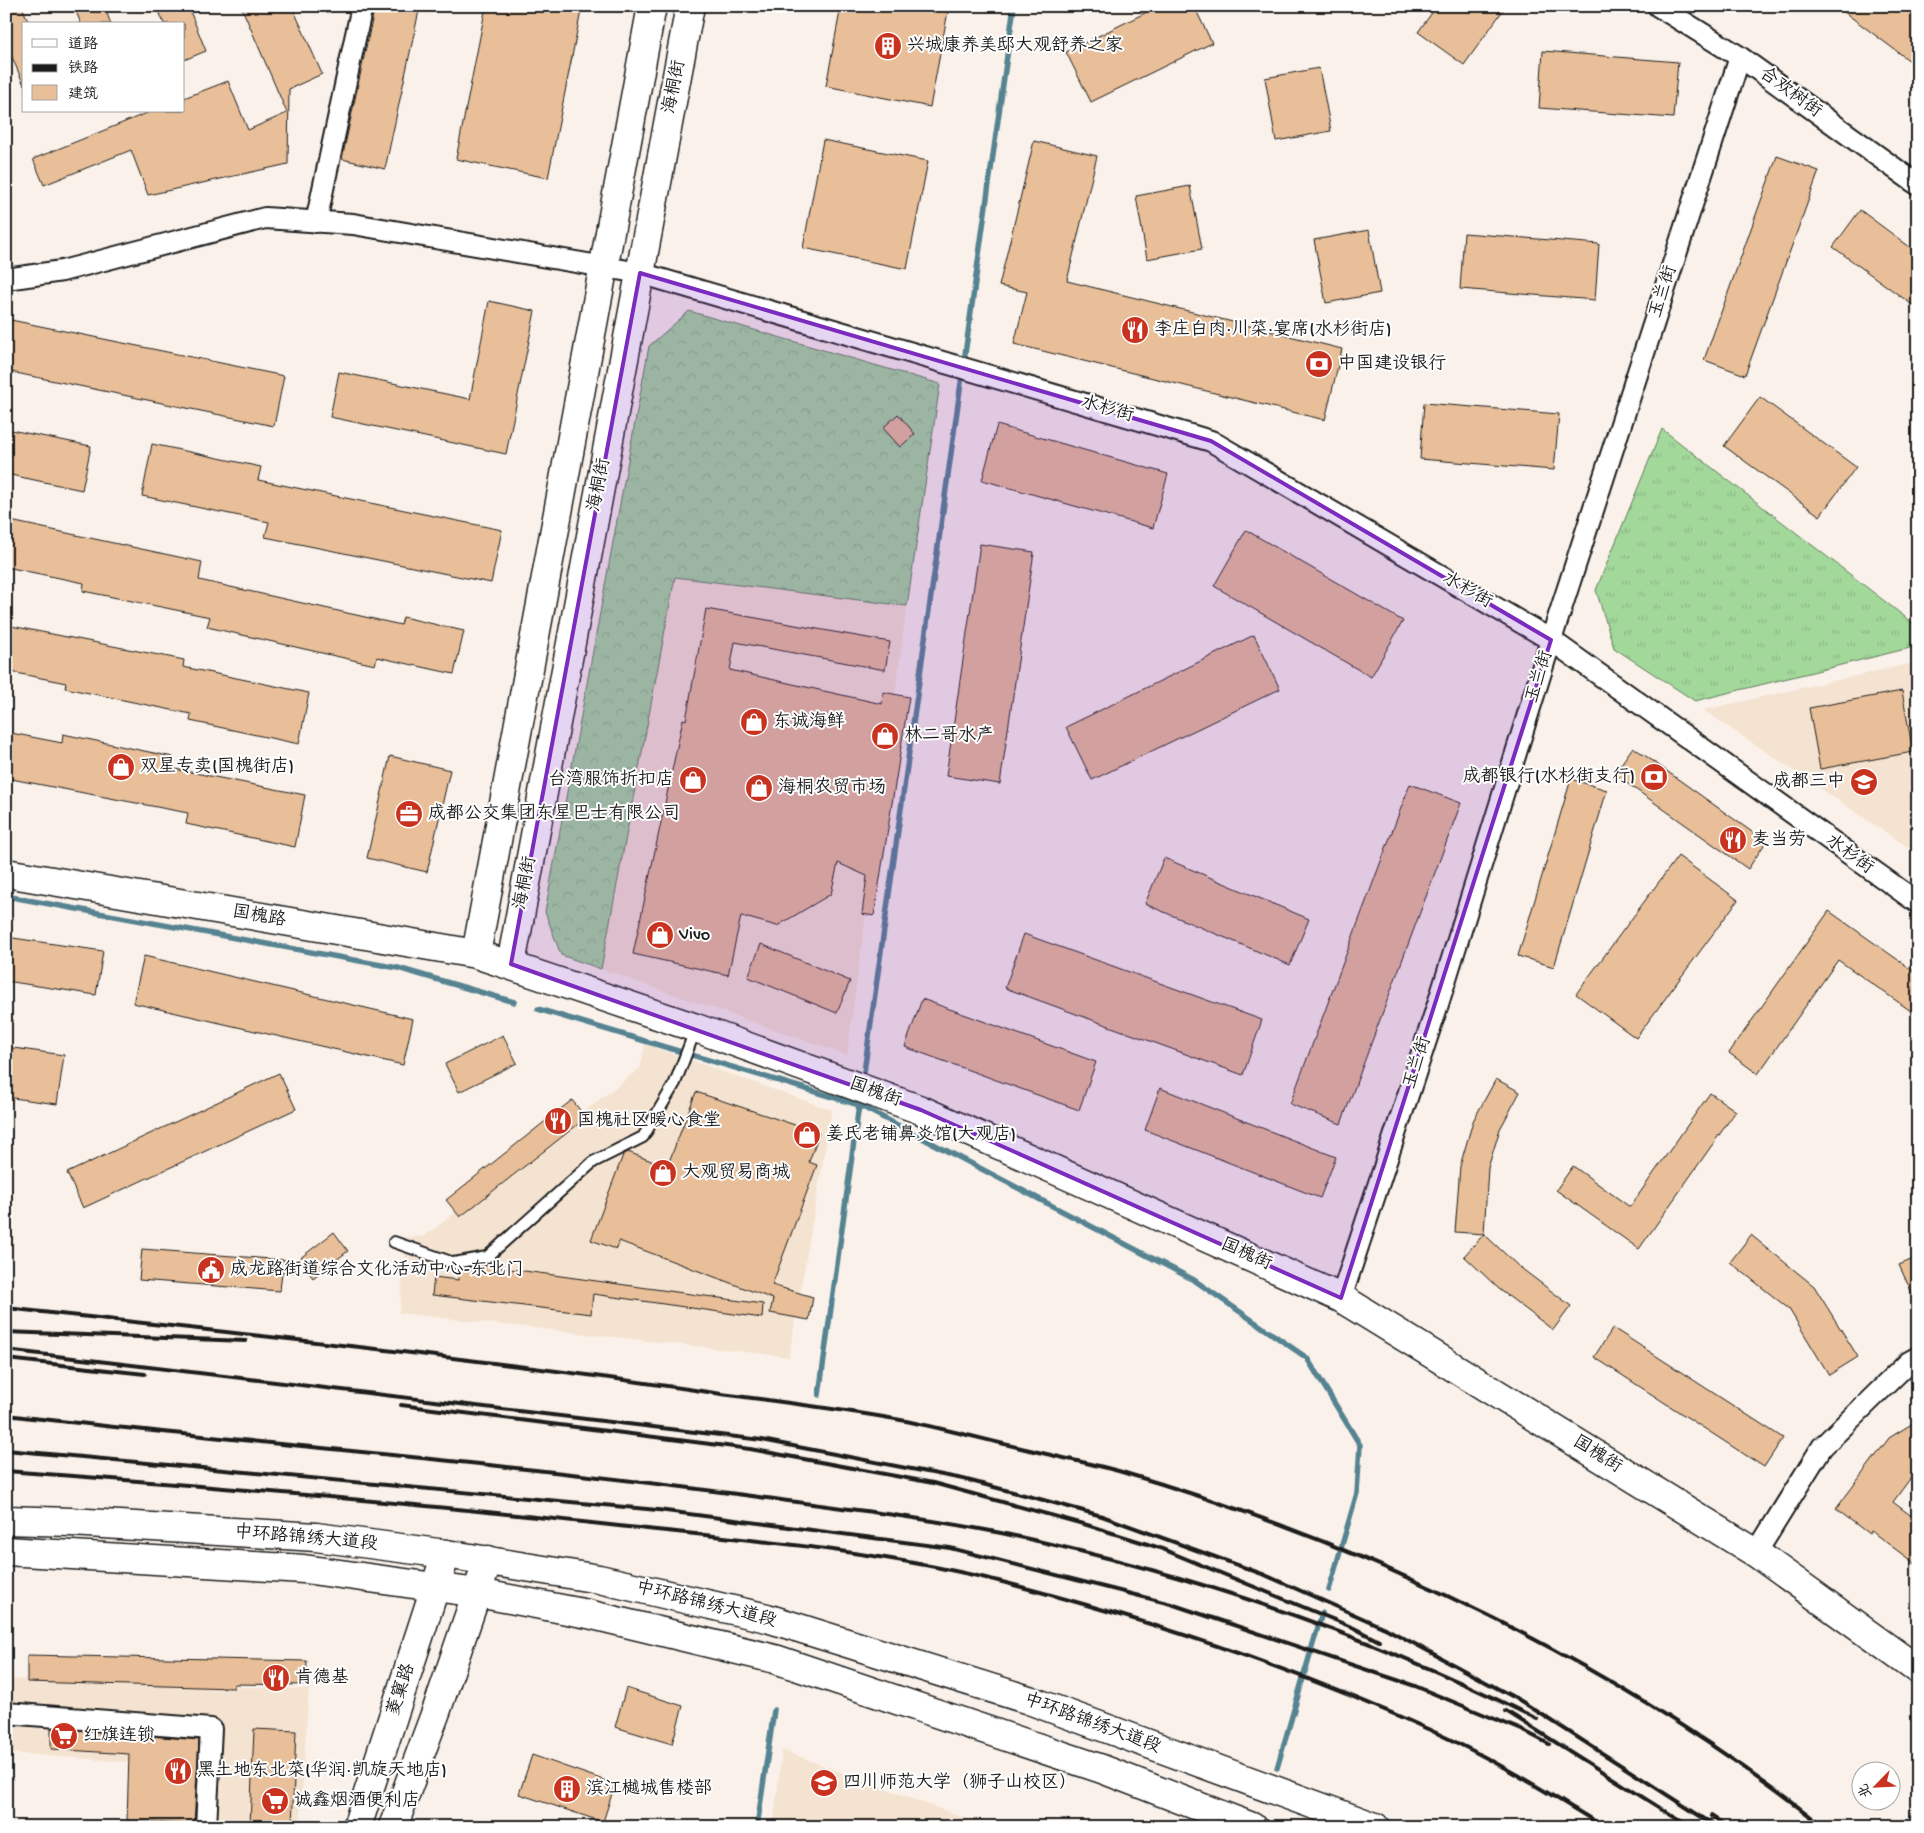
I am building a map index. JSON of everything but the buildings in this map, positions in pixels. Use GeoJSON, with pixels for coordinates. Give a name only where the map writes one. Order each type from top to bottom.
{"type":"FeatureCollection","features":[{"type":"Feature","properties":{"kind":"street"},"geometry":{"type":"LineString","coordinates":[[316,222],[362,6]]}},
{"type":"Feature","properties":{"kind":"street","name":"海桐街"},"geometry":{"type":"LineString","coordinates":[[476,954],[652,6]]}},
{"type":"Feature","properties":{"kind":"street","name":"海桐街"},"geometry":{"type":"LineString","coordinates":[[510,964],[690,6]]}},
{"type":"Feature","properties":{"kind":"street","name":"合欢树街"},"geometry":{"type":"LineString","coordinates":[[1658,6],[1740,57],[1918,185]]}},
{"type":"Feature","properties":{"kind":"street","name":"玉兰街"},"geometry":{"type":"LineString","coordinates":[[1341,1298],[1441,994],[1551,640],[1740,57]]}},
{"type":"Feature","properties":{"kind":"street","name":"水杉街"},"geometry":{"type":"LineString","coordinates":[[6,279],[62,271],[265,218],[353,224],[640,273],[1211,441],[1551,640],[1918,903]]}},
{"type":"Feature","properties":{"kind":"street","name":"国槐路"},"geometry":{"type":"LineString","coordinates":[[6,873],[476,954],[510,964]]}},
{"type":"Feature","properties":{"kind":"street","name":"国槐街"},"geometry":{"type":"LineString","coordinates":[[510,964],[692,1037],[921,1110],[1341,1298],[1756,1553],[1918,1670]]}},
{"type":"Feature","properties":{"kind":"street"},"geometry":{"type":"LineString","coordinates":[[1756,1553],[1822,1447],[1909,1362],[1918,1357]]}},
{"type":"Feature","properties":{"kind":"street","name":"中环路锦绣大道段"},"geometry":{"type":"LineString","coordinates":[[6,1520],[71,1522],[316,1537],[488,1560],[599,1579],[767,1618],[1029,1700],[1375,1827]]}},
{"type":"Feature","properties":{"kind":"street","name":"中环路锦绣大道段"},"geometry":{"type":"LineString","coordinates":[[6,1552],[304,1569],[478,1593],[588,1614],[775,1659],[1102,1769],[1252,1827]]}},
{"type":"Feature","properties":{"kind":"street","name":"菱窠路"},"geometry":{"type":"LineString","coordinates":[[357,1827],[446,1554]]}},
{"type":"Feature","properties":{"kind":"street"},"geometry":{"type":"LineString","coordinates":[[393,1827],[478,1593],[488,1560]]}},
{"type":"Feature","properties":{"kind":"street"},"geometry":{"type":"LineString","coordinates":[[6,1713],[210,1729],[206,1827]]}},
{"type":"Feature","properties":{"kind":"lane"},"geometry":{"type":"LineString","coordinates":[[394,1242],[454,1263],[487,1256],[593,1162],[643,1138],[675,1083],[692,1037]]}},
{"type":"Feature","properties":{"kind":"highlighted area"},"geometry":{"type":"Polygon","coordinates":[[[640,273],[1211,441],[1551,640],[1341,1298],[921,1110],[511,964],[640,273]]]}},
{"type":"Feature","properties":{"kind":"shaded area","name":"海桐农贸市场"},"geometry":{"type":"Polygon","coordinates":[[[675,576],[907,606],[847,1055],[601,969],[675,576]]]}},
{"type":"Feature","properties":{"kind":"shaded area","name":"成都三中"},"geometry":{"type":"Polygon","coordinates":[[[1918,662],[1918,854],[1703,710],[1918,662]]]}},
{"type":"Feature","properties":{"kind":"shaded area","name":"大观贸易商城"},"geometry":{"type":"Polygon","coordinates":[[[645,1044],[832,1110],[789,1357],[399,1313],[407,1237],[425,1236],[640,1068],[645,1044]]]}},
{"type":"Feature","properties":{"kind":"shaded area"},"geometry":{"type":"Polygon","coordinates":[[[6,1679],[309,1689],[300,1827],[195,1827],[196,1767],[6,1753],[6,1679]]]}},
{"type":"Feature","properties":{"kind":"shaded area","name":"四川师范大学（狮子山校区）"},"geometry":{"type":"Polygon","coordinates":[[[782,1750],[959,1816],[988,1827],[773,1827],[782,1750]]]}},
{"type":"Feature","properties":{"kind":"green space"},"geometry":{"type":"Polygon","coordinates":[[[689,311],[940,384],[907,606],[675,577],[601,969],[561,955],[545,912],[649,346],[689,311]]]}},
{"type":"Feature","properties":{"kind":"green space"},"geometry":{"type":"Polygon","coordinates":[[[1662,429],[1918,627],[1918,646],[1695,701],[1614,648],[1596,590],[1662,429]]]}},
{"type":"Feature","properties":{"kind":"waterway"},"geometry":{"type":"LineString","coordinates":[[864,1072],[1014,6]]}},
{"type":"Feature","properties":{"kind":"waterway"},"geometry":{"type":"LineString","coordinates":[[6,896],[398,968],[514,1002]]}},
{"type":"Feature","properties":{"kind":"waterway"},"geometry":{"type":"LineString","coordinates":[[538,1009],[859,1105],[1194,1280],[1307,1358],[1360,1445],[1357,1493],[1329,1590]]}},
{"type":"Feature","properties":{"kind":"waterway"},"geometry":{"type":"LineString","coordinates":[[819,1395],[859,1105]]}},
{"type":"Feature","properties":{"kind":"waterway"},"geometry":{"type":"LineString","coordinates":[[1277,1768],[1322,1613]]}},
{"type":"Feature","properties":{"kind":"waterway"},"geometry":{"type":"LineString","coordinates":[[757,1827],[774,1710]]}},
{"type":"Feature","properties":{"kind":"railway"},"geometry":{"type":"LineString","coordinates":[[6,1308],[450,1358],[835,1409],[923,1425],[1101,1466],[1215,1502],[1308,1536],[1400,1574],[1490,1616],[1578,1663],[1663,1714],[1745,1769],[1824,1827]]}},
{"type":"Feature","properties":{"kind":"railway"},"geometry":{"type":"LineString","coordinates":[[6,1332],[246,1341]]}},
{"type":"Feature","properties":{"kind":"railway"},"geometry":{"type":"LineString","coordinates":[[6,1350],[762,1440],[963,1479],[1102,1516],[1265,1575],[1387,1629],[1521,1701],[1717,1827]]}},
{"type":"Feature","properties":{"kind":"railway"},"geometry":{"type":"LineString","coordinates":[[6,1359],[145,1374]]}},
{"type":"Feature","properties":{"kind":"railway"},"geometry":{"type":"LineString","coordinates":[[401,1405],[750,1449],[933,1483],[1087,1525],[1160,1548],[1354,1628],[1379,1641]]}},
{"type":"Feature","properties":{"kind":"railway"},"geometry":{"type":"LineString","coordinates":[[6,1415],[665,1485],[880,1513],[1001,1533],[1139,1567],[1275,1609],[1342,1633],[1408,1660],[1473,1688],[1537,1719]]}},
{"type":"Feature","properties":{"kind":"railway"},"geometry":{"type":"LineString","coordinates":[[6,1450],[658,1510],[950,1548],[1171,1604],[1415,1686],[1524,1731],[1549,1744]]}},
{"type":"Feature","properties":{"kind":"railway"},"geometry":{"type":"LineString","coordinates":[[6,1471],[389,1502],[718,1536],[867,1555],[965,1573],[1067,1599],[1172,1631],[1225,1648],[1328,1687],[1430,1730],[1496,1763],[1604,1827]]}},
{"type":"Feature","properties":{"kind":"railway"},"geometry":{"type":"LineString","coordinates":[[1506,1711],[1690,1827]]}},
{"type":"Feature","properties":{"kind":"railway"},"geometry":{"type":"LineString","coordinates":[[1711,1816],[1728,1827]]}},
{"type":"Feature","properties":{"kind":"place","name":"兴城康养美邸大观舒养之家"},"geometry":{"type":"Point","coordinates":[888,46]}},
{"type":"Feature","properties":{"kind":"place","name":"李庄白肉·川菜·宴席(水杉街店)"},"geometry":{"type":"Point","coordinates":[1135,330]}},
{"type":"Feature","properties":{"kind":"place","name":"中国建设银行"},"geometry":{"type":"Point","coordinates":[1319,364]}},
{"type":"Feature","properties":{"kind":"place","name":"东诚海鲜"},"geometry":{"type":"Point","coordinates":[754,722]}},
{"type":"Feature","properties":{"kind":"place","name":"林二哥水产"},"geometry":{"type":"Point","coordinates":[885,736]}},
{"type":"Feature","properties":{"kind":"place","name":"双星专卖(国槐街店)"},"geometry":{"type":"Point","coordinates":[121,767]}},
{"type":"Feature","properties":{"kind":"place","name":"成都银行(水杉街支行)"},"geometry":{"type":"Point","coordinates":[1654,777]}},
{"type":"Feature","properties":{"kind":"place","name":"台湾服饰折扣店"},"geometry":{"type":"Point","coordinates":[693,780]}},
{"type":"Feature","properties":{"kind":"place","name":"成都三中"},"geometry":{"type":"Point","coordinates":[1864,782]}},
{"type":"Feature","properties":{"kind":"place","name":"海桐农贸市场"},"geometry":{"type":"Point","coordinates":[759,788]}},
{"type":"Feature","properties":{"kind":"place","name":"成都公交集团东星巴士有限公司"},"geometry":{"type":"Point","coordinates":[409,814]}},
{"type":"Feature","properties":{"kind":"place","name":"麦当劳"},"geometry":{"type":"Point","coordinates":[1733,840]}},
{"type":"Feature","properties":{"kind":"place","name":"Vivo"},"geometry":{"type":"Point","coordinates":[660,935]}},
{"type":"Feature","properties":{"kind":"place","name":"国槐社区暖心食堂"},"geometry":{"type":"Point","coordinates":[558,1121]}},
{"type":"Feature","properties":{"kind":"place","name":"姜氏老铺鼻炎馆(大观店)"},"geometry":{"type":"Point","coordinates":[807,1135]}},
{"type":"Feature","properties":{"kind":"place","name":"大观贸易商城"},"geometry":{"type":"Point","coordinates":[663,1173]}},
{"type":"Feature","properties":{"kind":"place","name":"成龙路街道综合文化活动中心-东北门"},"geometry":{"type":"Point","coordinates":[211,1270]}},
{"type":"Feature","properties":{"kind":"place","name":"肯德基"},"geometry":{"type":"Point","coordinates":[276,1678]}},
{"type":"Feature","properties":{"kind":"place","name":"红旗连锁"},"geometry":{"type":"Point","coordinates":[64,1736]}},
{"type":"Feature","properties":{"kind":"place","name":"黑土地东北菜(华润·凯旋天地店)"},"geometry":{"type":"Point","coordinates":[178,1771]}},
{"type":"Feature","properties":{"kind":"place","name":"四川师范大学（狮子山校区）"},"geometry":{"type":"Point","coordinates":[824,1783]}},
{"type":"Feature","properties":{"kind":"place","name":"滨江樾城售楼部"},"geometry":{"type":"Point","coordinates":[567,1789]}},
{"type":"Feature","properties":{"kind":"place","name":"诚鑫烟酒便利店"},"geometry":{"type":"Point","coordinates":[275,1801]}}]}
